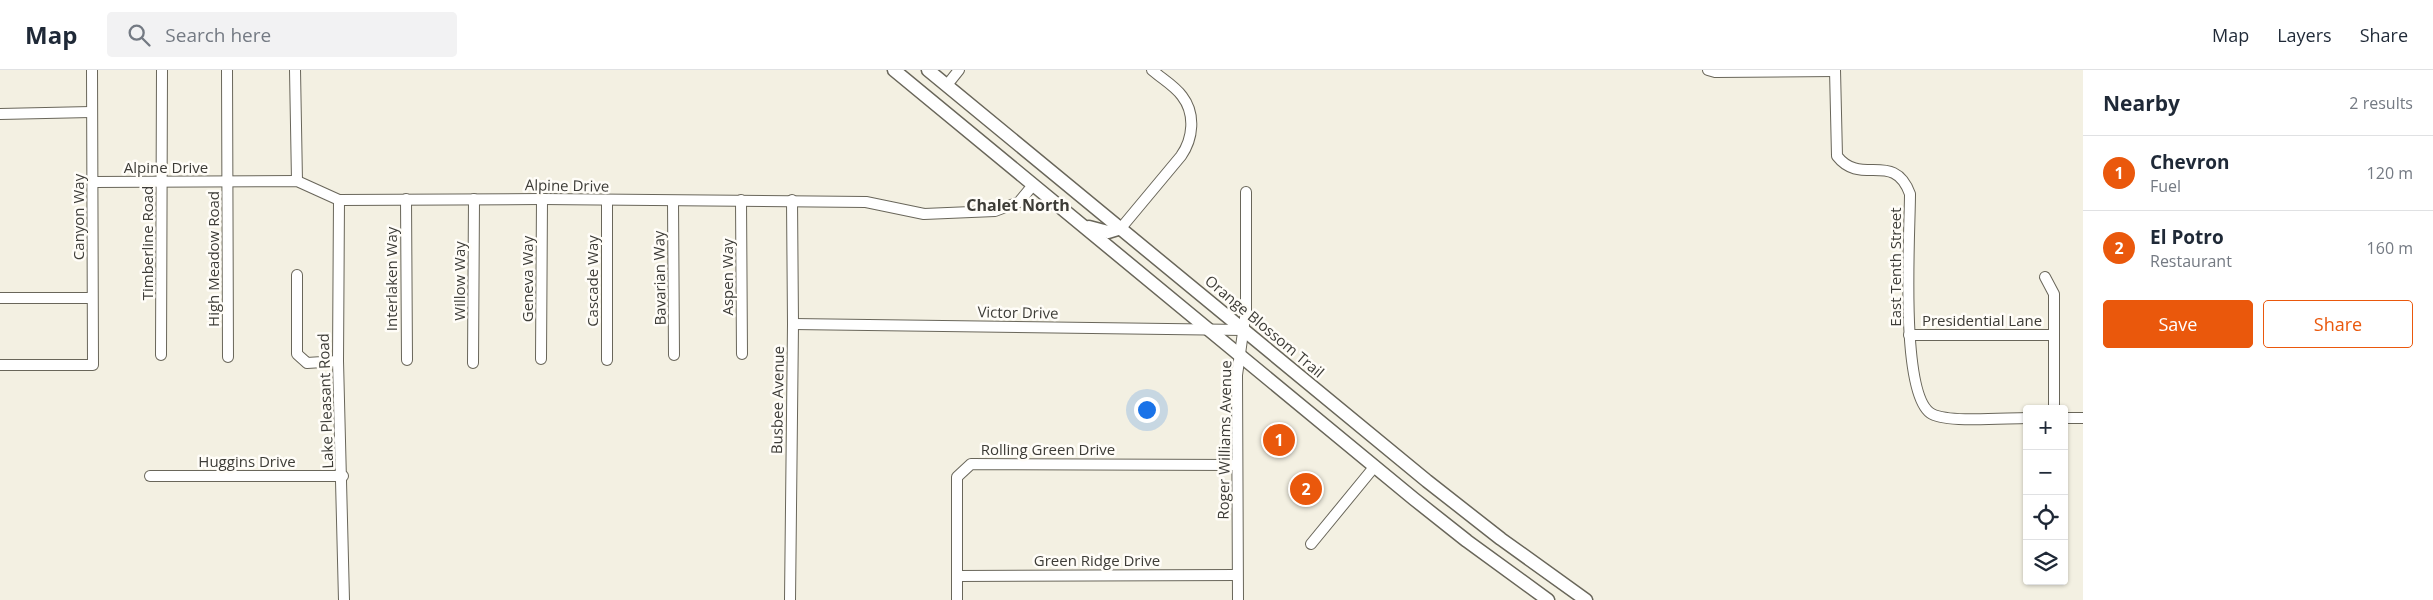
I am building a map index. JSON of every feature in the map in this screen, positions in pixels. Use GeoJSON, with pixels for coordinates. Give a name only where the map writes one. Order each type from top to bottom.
{"type":"FeatureCollection","features":[{"type":"Feature","properties":{"kind":"main road"},"geometry":{"type":"LineString","coordinates":[[894,70],[1467,541],[1548,600]]}},
{"type":"Feature","properties":{"kind":"main road","name":"Orange Blossom Trail"},"geometry":{"type":"LineString","coordinates":[[939,76],[1389,450],[1541,569],[1586,600]]}},
{"type":"Feature","properties":{"kind":"main road"},"geometry":{"type":"LineString","coordinates":[[1082,225],[1108,232],[1121,228]]}},
{"type":"Feature","properties":{"kind":"main road"},"geometry":{"type":"LineString","coordinates":[[1375,466],[1389,450]]}},
{"type":"Feature","properties":{"kind":"main road"},"geometry":{"type":"LineString","coordinates":[[1529,587],[1541,569]]}},
{"type":"Feature","properties":{"kind":"street","name":"Canyon Way"},"geometry":{"type":"LineString","coordinates":[[0,365],[93,365],[92,70]]}},
{"type":"Feature","properties":{"kind":"street","name":"Timberline Road"},"geometry":{"type":"LineString","coordinates":[[162,70],[162,356]]}},
{"type":"Feature","properties":{"kind":"street","name":"High Meadow Road"},"geometry":{"type":"LineString","coordinates":[[227,70],[228,357]]}},
{"type":"Feature","properties":{"kind":"street"},"geometry":{"type":"LineString","coordinates":[[295,70],[297,181]]}},
{"type":"Feature","properties":{"kind":"street"},"geometry":{"type":"LineString","coordinates":[[939,76],[959,70]]}},
{"type":"Feature","properties":{"kind":"street"},"geometry":{"type":"LineString","coordinates":[[1121,228],[1181,156],[1187,148],[1190,138],[1192,120],[1182,96],[1152,70]]}},
{"type":"Feature","properties":{"kind":"street"},"geometry":{"type":"LineString","coordinates":[[1708,70],[1715,72],[1835,71]]}},
{"type":"Feature","properties":{"kind":"street","name":"East Tenth Street"},"geometry":{"type":"LineString","coordinates":[[1835,71],[1837,156],[1842,163],[1855,170],[1893,172],[1902,177],[1910,194],[1909,352],[1916,393],[1922,405],[1930,413],[1944,418],[2023,418]]}},
{"type":"Feature","properties":{"kind":"street"},"geometry":{"type":"LineString","coordinates":[[0,114],[91,112]]}},
{"type":"Feature","properties":{"kind":"street","name":"Alpine Drive"},"geometry":{"type":"LineString","coordinates":[[93,182],[297,181],[339,200],[542,199],[866,202],[924,214],[995,211],[1019,202],[1033,185]]}},
{"type":"Feature","properties":{"kind":"street","name":"Roger Williams Avenue"},"geometry":{"type":"LineString","coordinates":[[1238,600],[1237,375],[1246,311],[1246,192]]}},
{"type":"Feature","properties":{"kind":"street","name":"Interlaken Way"},"geometry":{"type":"LineString","coordinates":[[406,199],[406,360]]}},
{"type":"Feature","properties":{"kind":"street","name":"Willow Way"},"geometry":{"type":"LineString","coordinates":[[473,362],[474,199]]}},
{"type":"Feature","properties":{"kind":"street","name":"Geneva Way"},"geometry":{"type":"LineString","coordinates":[[542,199],[542,359]]}},
{"type":"Feature","properties":{"kind":"street","name":"Lake Pleasant Road"},"geometry":{"type":"LineString","coordinates":[[339,200],[338,361],[343,476],[344,600]]}},
{"type":"Feature","properties":{"kind":"street","name":"Aspen Way"},"geometry":{"type":"LineString","coordinates":[[741,200],[742,354]]}},
{"type":"Feature","properties":{"kind":"street","name":"Busbee Avenue"},"geometry":{"type":"LineString","coordinates":[[790,600],[793,324],[792,200]]}},
{"type":"Feature","properties":{"kind":"street","name":"Cascade Way"},"geometry":{"type":"LineString","coordinates":[[607,201],[607,360]]}},
{"type":"Feature","properties":{"kind":"street","name":"Bavarian Way"},"geometry":{"type":"LineString","coordinates":[[673,201],[674,356]]}},
{"type":"Feature","properties":{"kind":"street"},"geometry":{"type":"LineString","coordinates":[[297,275],[297,354],[307,363],[338,361]]}},
{"type":"Feature","properties":{"kind":"street"},"geometry":{"type":"LineString","coordinates":[[2045,277],[2054,294],[2054,405]]}},
{"type":"Feature","properties":{"kind":"street"},"geometry":{"type":"LineString","coordinates":[[0,298],[92,298]]}},
{"type":"Feature","properties":{"kind":"street","name":"Victor Drive"},"geometry":{"type":"LineString","coordinates":[[793,324],[1207,328],[1243,330]]}},
{"type":"Feature","properties":{"kind":"street","name":"Presidential Lane"},"geometry":{"type":"LineString","coordinates":[[1909,335],[2054,335]]}},
{"type":"Feature","properties":{"kind":"street"},"geometry":{"type":"LineString","coordinates":[[2068,418],[2083,418]]}},
{"type":"Feature","properties":{"kind":"street","name":"Rolling Green Drive"},"geometry":{"type":"LineString","coordinates":[[957,600],[957,477],[971,464],[1237,465]]}},
{"type":"Feature","properties":{"kind":"street"},"geometry":{"type":"LineString","coordinates":[[1311,544],[1375,466]]}},
{"type":"Feature","properties":{"kind":"street","name":"Huggins Drive"},"geometry":{"type":"LineString","coordinates":[[150,476],[343,476]]}},
{"type":"Feature","properties":{"kind":"street","name":"Green Ridge Drive"},"geometry":{"type":"LineString","coordinates":[[957,576],[1237,575]]}},
{"type":"Feature","properties":{"kind":"place","name":"Chevron"},"geometry":{"type":"Point","coordinates":[1279,440]}},
{"type":"Feature","properties":{"kind":"place","name":"El Potro"},"geometry":{"type":"Point","coordinates":[1306,489]}},
{"type":"Feature","properties":{"kind":"district","name":"Chalet North"},"geometry":{"type":"Point","coordinates":[1018,205]}}]}
